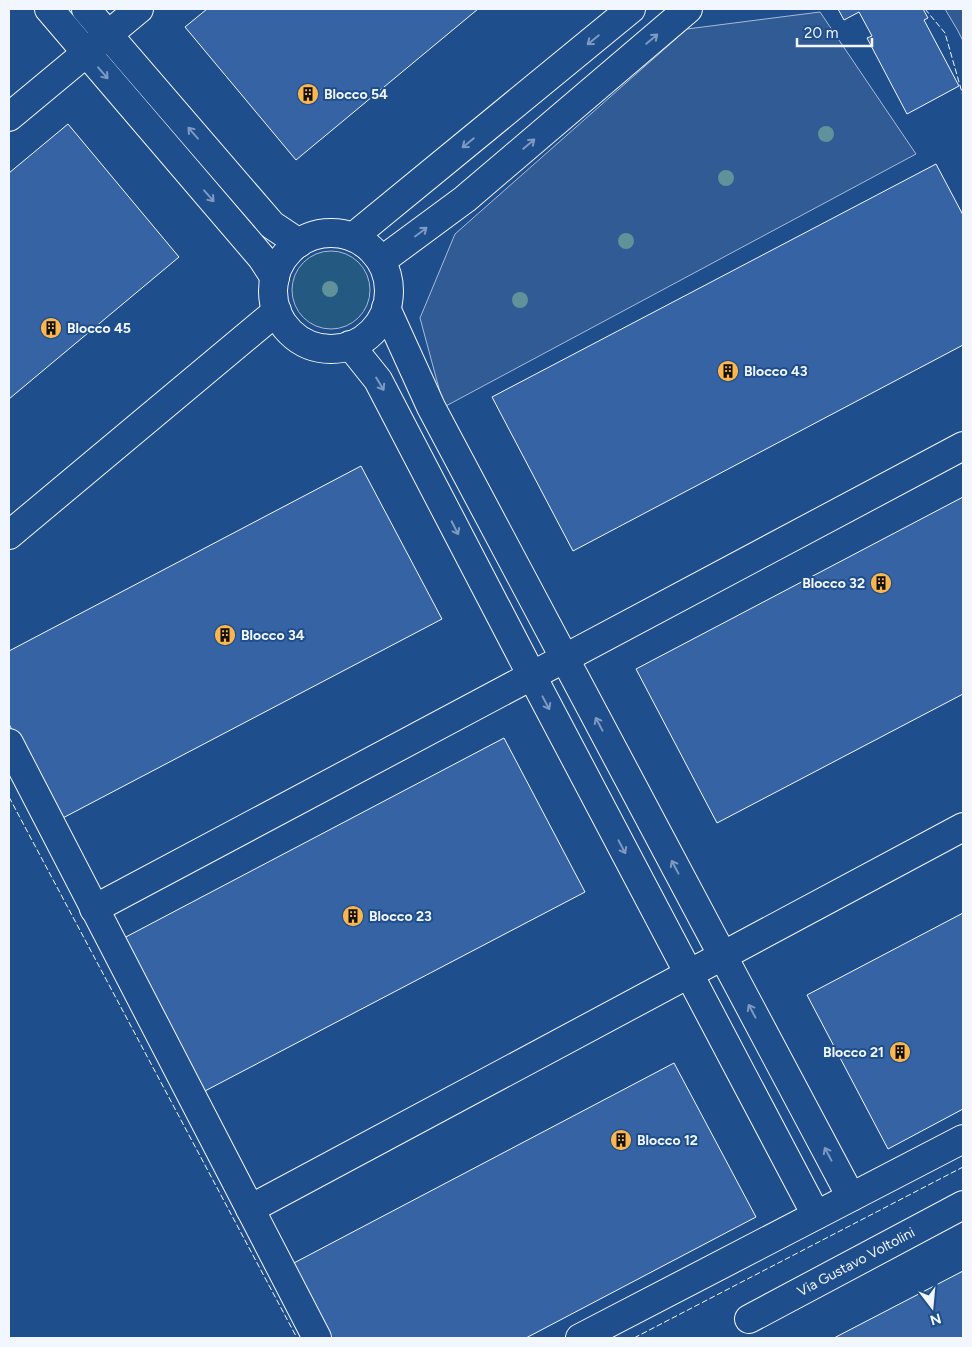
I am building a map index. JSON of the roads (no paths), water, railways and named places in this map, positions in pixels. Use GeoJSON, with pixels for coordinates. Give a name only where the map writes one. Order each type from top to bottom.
{"type":"FeatureCollection","features":[{"type":"Feature","properties":{"kind":"lane"},"geometry":{"type":"LineString","coordinates":[[49,9],[262,258],[275,278]]}},
{"type":"Feature","properties":{"kind":"lane"},"geometry":{"type":"LineString","coordinates":[[86,9],[272,225],[300,242]]}},
{"type":"Feature","properties":{"kind":"lane"},"geometry":{"type":"LineString","coordinates":[[9,117],[139,9]]}},
{"type":"Feature","properties":{"kind":"lane"},"geometry":{"type":"LineString","coordinates":[[353,238],[631,9]]}},
{"type":"Feature","properties":{"kind":"lane"},"geometry":{"type":"LineString","coordinates":[[382,261],[465,198],[688,9]]}},
{"type":"Feature","properties":{"kind":"lane"},"geometry":{"type":"LineString","coordinates":[[335,233],[353,238],[369,247],[382,261],[388,279],[389,297],[384,315],[374,330],[358,343],[340,349],[320,348],[301,341],[286,328],[276,311],[273,292],[276,273],[286,255],[300,242],[317,235],[335,233]]}},
{"type":"Feature","properties":{"kind":"lane"},"geometry":{"type":"LineString","coordinates":[[386,308],[431,406],[851,1198]]}},
{"type":"Feature","properties":{"kind":"lane"},"geometry":{"type":"LineString","coordinates":[[9,535],[276,311]]}},
{"type":"Feature","properties":{"kind":"lane"},"geometry":{"type":"LineString","coordinates":[[350,345],[378,380],[816,1215]]}},
{"type":"Feature","properties":{"kind":"lane"},"geometry":{"type":"LineString","coordinates":[[94,909],[963,446]]}},
{"type":"Feature","properties":{"kind":"lane"},"geometry":{"type":"LineString","coordinates":[[9,744],[317,1338]]}},
{"type":"Feature","properties":{"kind":"lane"},"geometry":{"type":"LineString","coordinates":[[250,1209],[963,827]]}},
{"type":"Feature","properties":{"kind":"lane"},"geometry":{"type":"LineString","coordinates":[[580,1338],[963,1139]]}},
{"type":"Feature","properties":{"kind":"lane","name":"Via Gustavo Voltolini"},"geometry":{"type":"LineString","coordinates":[[749,1319],[963,1205]]}},
{"type":"Feature","properties":{"kind":"place","name":"Blocco 54"},"geometry":{"type":"Point","coordinates":[308,94]}},
{"type":"Feature","properties":{"kind":"place","name":"Blocco 45"},"geometry":{"type":"Point","coordinates":[51,328]}},
{"type":"Feature","properties":{"kind":"place","name":"Blocco 43"},"geometry":{"type":"Point","coordinates":[728,371]}},
{"type":"Feature","properties":{"kind":"place","name":"Blocco 32"},"geometry":{"type":"Point","coordinates":[881,583]}},
{"type":"Feature","properties":{"kind":"place","name":"Blocco 34"},"geometry":{"type":"Point","coordinates":[225,635]}},
{"type":"Feature","properties":{"kind":"place","name":"Blocco 23"},"geometry":{"type":"Point","coordinates":[353,916]}},
{"type":"Feature","properties":{"kind":"place","name":"Blocco 21"},"geometry":{"type":"Point","coordinates":[900,1052]}},
{"type":"Feature","properties":{"kind":"place","name":"Blocco 12"},"geometry":{"type":"Point","coordinates":[621,1140]}}]}
